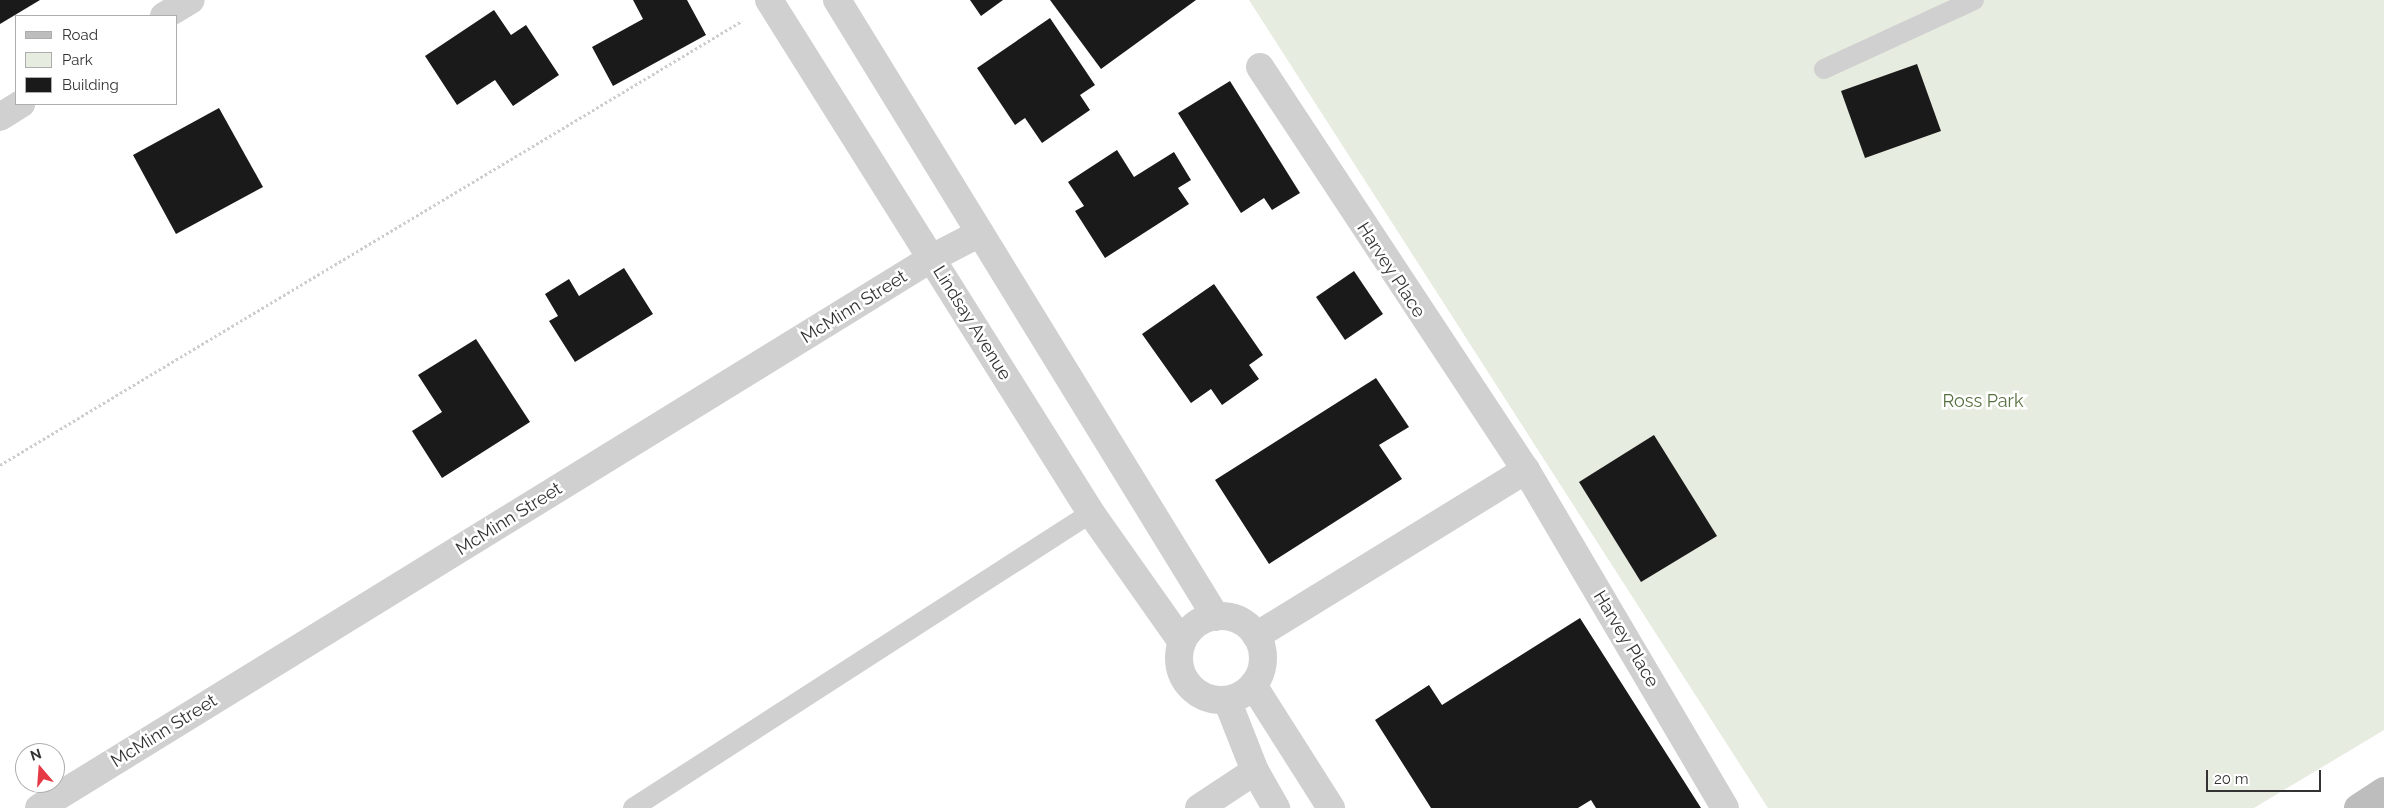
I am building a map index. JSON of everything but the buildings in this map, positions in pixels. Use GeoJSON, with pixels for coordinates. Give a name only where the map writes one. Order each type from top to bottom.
{"type":"FeatureCollection","features":[{"type":"Feature","properties":{"kind":"main road"},"geometry":{"type":"LineString","coordinates":[[2358,808],[2384,791]]}},
{"type":"Feature","properties":{"kind":"street"},"geometry":{"type":"LineString","coordinates":[[166,15],[191,0]]}},
{"type":"Feature","properties":{"kind":"street"},"geometry":{"type":"LineString","coordinates":[[837,0],[1216,617]]}},
{"type":"Feature","properties":{"kind":"street","name":"Lindsay Avenue"},"geometry":{"type":"LineString","coordinates":[[770,2],[1091,513],[1182,642]]}},
{"type":"Feature","properties":{"kind":"street","name":"Harvey Place"},"geometry":{"type":"LineString","coordinates":[[1260,67],[1526,470],[1726,808]]}},
{"type":"Feature","properties":{"kind":"street"},"geometry":{"type":"LineString","coordinates":[[0,117],[19,105]]}},
{"type":"Feature","properties":{"kind":"street","name":"McMinn Street"},"geometry":{"type":"LineString","coordinates":[[39,808],[932,258],[980,233]]}},
{"type":"Feature","properties":{"kind":"street"},"geometry":{"type":"LineString","coordinates":[[1256,636],[1526,470]]}},
{"type":"Feature","properties":{"kind":"street"},"geometry":{"type":"LineString","coordinates":[[1216,617],[1242,622],[1256,636],[1263,665],[1253,685],[1227,700],[1202,696],[1183,679],[1178,654],[1182,642],[1190,629],[1202,620],[1216,617]]}},
{"type":"Feature","properties":{"kind":"street"},"geometry":{"type":"LineString","coordinates":[[1253,685],[1331,808]]}},
{"type":"Feature","properties":{"kind":"street"},"geometry":{"type":"LineString","coordinates":[[1227,700],[1255,771],[1276,808]]}},
{"type":"Feature","properties":{"kind":"street"},"geometry":{"type":"LineString","coordinates":[[1199,808],[1255,771]]}},
{"type":"Feature","properties":{"kind":"lane"},"geometry":{"type":"LineString","coordinates":[[1824,69],[1974,0]]}},
{"type":"Feature","properties":{"kind":"lane"},"geometry":{"type":"LineString","coordinates":[[633,808],[1091,513]]}},
{"type":"Feature","properties":{"kind":"path"},"geometry":{"type":"LineString","coordinates":[[0,465],[770,2]]}},
{"type":"Feature","properties":{"kind":"green space","name":"Ross Park"},"geometry":{"type":"Polygon","coordinates":[[[1249,0],[2384,0],[2384,730],[2254,808],[1768,808],[1249,0]]]}}]}
